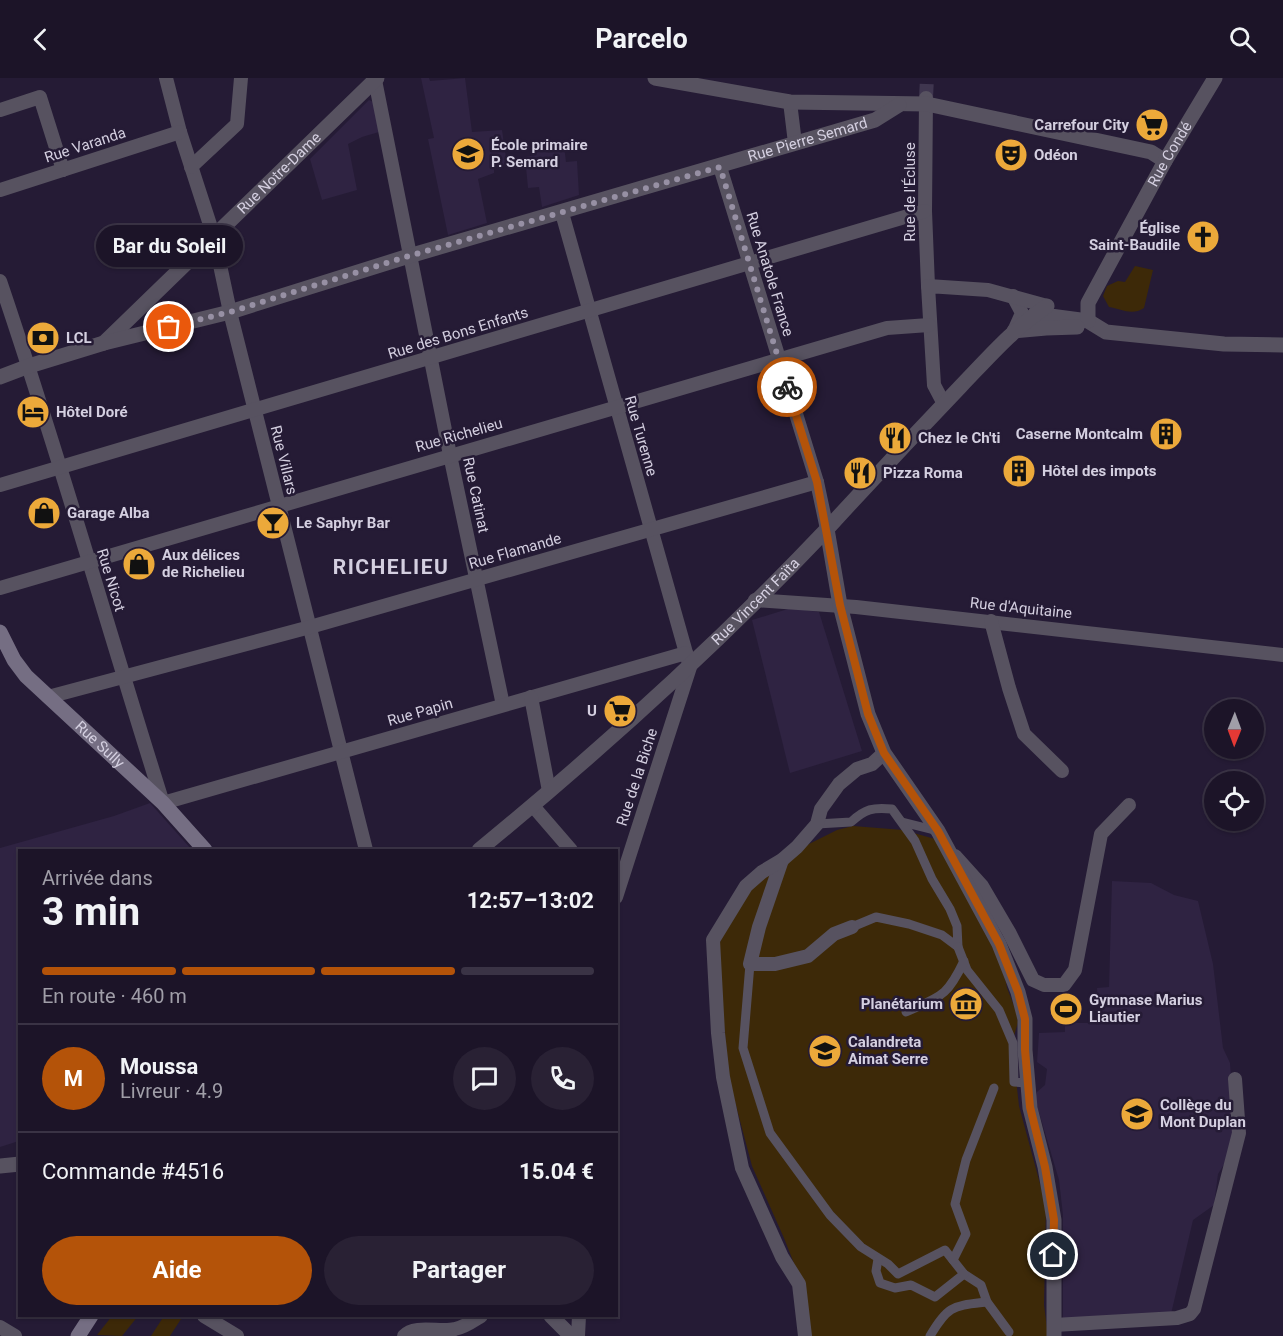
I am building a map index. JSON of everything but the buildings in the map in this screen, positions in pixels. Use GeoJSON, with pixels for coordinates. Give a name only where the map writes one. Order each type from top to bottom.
{"type":"FeatureCollection","features":[{"type":"Feature","properties":{"kind":"main road","name":"Rue Sully"},"geometry":{"type":"LineString","coordinates":[[0,632],[14,660],[48,697],[163,803],[204,849]]}},
{"type":"Feature","properties":{"kind":"main road"},"geometry":{"type":"LineString","coordinates":[[78,1336],[90,1317]]}},
{"type":"Feature","properties":{"kind":"street","name":"Rue Villars"},"geometry":{"type":"LineString","coordinates":[[166,78],[180,132],[214,237],[230,312],[366,849]]}},
{"type":"Feature","properties":{"kind":"street"},"geometry":{"type":"LineString","coordinates":[[191,167],[237,124],[241,78]]}},
{"type":"Feature","properties":{"kind":"street"},"geometry":{"type":"LineString","coordinates":[[655,78],[790,102],[899,105]]}},
{"type":"Feature","properties":{"kind":"street","name":"Rue Condé"},"geometry":{"type":"LineString","coordinates":[[1088,321],[1088,303],[1165,161],[1215,78]]}},
{"type":"Feature","properties":{"kind":"street","name":"Rue Notre-Dame"},"geometry":{"type":"LineString","coordinates":[[104,343],[376,79]]}},
{"type":"Feature","properties":{"kind":"street","name":"Rue Catinat"},"geometry":{"type":"LineString","coordinates":[[376,79],[409,256],[503,705]]}},
{"type":"Feature","properties":{"kind":"street"},"geometry":{"type":"LineString","coordinates":[[0,110],[40,97],[63,170]]}},
{"type":"Feature","properties":{"kind":"street","name":"Rue Pierre Semard"},"geometry":{"type":"LineString","coordinates":[[0,377],[104,343],[230,312],[409,256],[720,167],[875,120],[899,105],[927,101],[1151,152],[1165,161]]}},
{"type":"Feature","properties":{"kind":"street","name":"Rue de l'Écluse"},"geometry":{"type":"LineString","coordinates":[[927,101],[925,211],[929,325],[934,385],[944,404]]}},
{"type":"Feature","properties":{"kind":"street"},"geometry":{"type":"LineString","coordinates":[[790,102],[795,143]]}},
{"type":"Feature","properties":{"kind":"street","name":"Rue Varanda"},"geometry":{"type":"LineString","coordinates":[[0,190],[180,132]]}},
{"type":"Feature","properties":{"kind":"street","name":"Rue Anatole France"},"geometry":{"type":"LineString","coordinates":[[720,167],[817,482],[827,529]]}},
{"type":"Feature","properties":{"kind":"street","name":"Rue des Bons Enfants"},"geometry":{"type":"LineString","coordinates":[[0,485],[925,211]]}},
{"type":"Feature","properties":{"kind":"street","name":"Rue Turenne"},"geometry":{"type":"LineString","coordinates":[[562,213],[688,660]]}},
{"type":"Feature","properties":{"kind":"street","name":"Rue Nicot"},"geometry":{"type":"LineString","coordinates":[[0,281],[29,366],[163,803]]}},
{"type":"Feature","properties":{"kind":"street"},"geometry":{"type":"LineString","coordinates":[[928,286],[988,290],[1013,296],[1034,311],[1088,321],[1106,332],[1224,344],[1283,345]]}},
{"type":"Feature","properties":{"kind":"street"},"geometry":{"type":"LineString","coordinates":[[1013,296],[1034,311]]}},
{"type":"Feature","properties":{"kind":"street","name":"Rue Vincent Faïta"},"geometry":{"type":"LineString","coordinates":[[480,849],[533,806],[688,660],[756,600],[827,529],[1034,311]]}},
{"type":"Feature","properties":{"kind":"street"},"geometry":{"type":"LineString","coordinates":[[1014,331],[1077,327],[1088,321]]}},
{"type":"Feature","properties":{"kind":"street","name":"Rue Richelieu"},"geometry":{"type":"LineString","coordinates":[[0,588],[88,560],[887,328],[929,325]]}},
{"type":"Feature","properties":{"kind":"street","name":"Rue Flamande"},"geometry":{"type":"LineString","coordinates":[[48,697],[310,627],[817,482]]}},
{"type":"Feature","properties":{"kind":"street"},"geometry":{"type":"LineString","coordinates":[[827,529],[840,605],[868,714],[884,753],[938,831],[999,944],[1018,992],[1025,1019],[1030,1107],[1045,1167],[1054,1220],[1054,1330],[1184,1317],[1190,1314],[1197,1304],[1239,1133],[1235,1079]]}},
{"type":"Feature","properties":{"kind":"street","name":"Rue d'Aquitaine"},"geometry":{"type":"LineString","coordinates":[[756,600],[840,605],[1283,655]]}},
{"type":"Feature","properties":{"kind":"street"},"geometry":{"type":"LineString","coordinates":[[991,621],[1008,688],[1024,734],[1062,771]]}},
{"type":"Feature","properties":{"kind":"street","name":"Rue Papin"},"geometry":{"type":"LineString","coordinates":[[163,803],[531,697],[688,660]]}},
{"type":"Feature","properties":{"kind":"street","name":"Rue de la Biche"},"geometry":{"type":"LineString","coordinates":[[618,890],[688,660]]}},
{"type":"Feature","properties":{"kind":"street"},"geometry":{"type":"LineString","coordinates":[[531,697],[549,791]]}},
{"type":"Feature","properties":{"kind":"street"},"geometry":{"type":"LineString","coordinates":[[805,1336],[799,1284],[782,1257],[742,1168],[723,1077],[713,940],[746,886],[797,847],[817,824],[821,809],[839,784],[857,769],[872,764],[884,753]]}},
{"type":"Feature","properties":{"kind":"street"},"geometry":{"type":"LineString","coordinates":[[946,846],[982,886],[1033,980],[1044,985],[1064,985],[1075,970],[1101,834],[1129,805]]}},
{"type":"Feature","properties":{"kind":"street"},"geometry":{"type":"LineString","coordinates":[[533,806],[570,849]]}},
{"type":"Feature","properties":{"kind":"street"},"geometry":{"type":"LineString","coordinates":[[817,824],[851,822],[862,812],[881,808],[892,809],[915,841],[932,879],[950,909],[957,926],[958,947],[964,961],[979,986],[999,1010],[1012,1043],[1014,1082],[1027,1083]]}},
{"type":"Feature","properties":{"kind":"street"},"geometry":{"type":"LineString","coordinates":[[902,822],[938,831]]}},
{"type":"Feature","properties":{"kind":"street"},"geometry":{"type":"LineString","coordinates":[[782,860],[759,927],[750,964],[743,1048],[770,1133],[830,1215],[861,1247],[888,1264],[898,1274],[945,1250],[964,1274],[981,1285],[987,1302],[1009,1332]]}},
{"type":"Feature","properties":{"kind":"street"},"geometry":{"type":"LineString","coordinates":[[750,964],[775,964],[808,956],[834,934],[876,917],[909,924],[942,936],[958,947]]}},
{"type":"Feature","properties":{"kind":"street"},"geometry":{"type":"LineString","coordinates":[[906,1012],[942,995],[954,982],[964,961]]}},
{"type":"Feature","properties":{"kind":"street"},"geometry":{"type":"LineString","coordinates":[[953,1260],[966,1234],[955,1204],[966,1160],[994,1088]]}},
{"type":"Feature","properties":{"kind":"street"},"geometry":{"type":"LineString","coordinates":[[0,1167],[18,1164]]}},
{"type":"Feature","properties":{"kind":"street"},"geometry":{"type":"LineString","coordinates":[[878,1259],[876,1271],[880,1283],[895,1288],[911,1285],[953,1309]]}},
{"type":"Feature","properties":{"kind":"street"},"geometry":{"type":"LineString","coordinates":[[935,1297],[964,1274]]}},
{"type":"Feature","properties":{"kind":"street"},"geometry":{"type":"LineString","coordinates":[[930,1336],[942,1315],[960,1306],[987,1302]]}},
{"type":"Feature","properties":{"kind":"street"},"geometry":{"type":"LineString","coordinates":[[206,1317],[237,1336]]}},
{"type":"Feature","properties":{"kind":"street"},"geometry":{"type":"LineString","coordinates":[[404,1336],[407,1332],[414,1330],[454,1330],[479,1317]]}},
{"type":"Feature","properties":{"kind":"street"},"geometry":{"type":"LineString","coordinates":[[552,1317],[571,1336]]}},
{"type":"Feature","properties":{"kind":"street"},"geometry":{"type":"LineString","coordinates":[[578,1336],[579,1317]]}},
{"type":"Feature","properties":{"kind":"street"},"geometry":{"type":"LineString","coordinates":[[0,1327],[15,1336]]}},
{"type":"Feature","properties":{"kind":"shaded area","name":"École primaire P. Semard"},"geometry":{"type":"Polygon","coordinates":[[[421,78],[429,78],[430,81],[465,78],[472,132],[502,130],[507,164],[494,167],[494,173],[478,179],[487,223],[448,235],[428,139],[434,138],[421,78]]]}},
{"type":"Feature","properties":{"kind":"shaded area"},"geometry":{"type":"Polygon","coordinates":[[[369,100],[373,102],[379,132],[348,144],[357,190],[322,200],[310,159],[369,100]]]}},
{"type":"Feature","properties":{"kind":"shaded area"},"geometry":{"type":"Polygon","coordinates":[[[564,145],[566,162],[577,161],[579,195],[542,207],[539,187],[528,188],[525,157],[536,155],[535,147],[564,145]]]}},
{"type":"Feature","properties":{"kind":"shaded area"},"geometry":{"type":"Polygon","coordinates":[[[1135,266],[1153,270],[1144,308],[1131,312],[1109,307],[1103,296],[1107,286],[1118,281],[1125,282],[1135,266]]]}},
{"type":"Feature","properties":{"kind":"shaded area"},"geometry":{"type":"Polygon","coordinates":[[[791,608],[819,612],[862,751],[790,773],[752,620],[791,608]]]}},
{"type":"Feature","properties":{"kind":"shaded area"},"geometry":{"type":"Polygon","coordinates":[[[150,803],[191,849],[18,849],[18,1141],[0,1147],[0,848],[114,816],[150,803]]]}},
{"type":"Feature","properties":{"kind":"shaded area"},"geometry":{"type":"Polygon","coordinates":[[[853,826],[903,830],[935,839],[1003,967],[1018,1022],[1012,1043],[1019,1106],[1046,1206],[1044,1305],[1048,1336],[810,1336],[795,1266],[752,1166],[730,1083],[717,957],[721,938],[747,891],[803,847],[837,830],[853,826]]]}},
{"type":"Feature","properties":{"kind":"shaded area","name":"Collège du Mont Duplan"},"geometry":{"type":"Polygon","coordinates":[[[1112,881],[1151,883],[1174,895],[1198,901],[1213,964],[1223,1048],[1230,1063],[1235,1129],[1228,1158],[1218,1174],[1214,1205],[1193,1220],[1171,1314],[1063,1320],[1063,1215],[1059,1180],[1035,1099],[1037,1092],[1045,1085],[1047,1069],[1037,1062],[1039,1033],[1065,1032],[1065,1023],[1099,1023],[1097,988],[1109,987],[1112,881]]]}},
{"type":"Feature","properties":{"kind":"shaded area"},"geometry":{"type":"Polygon","coordinates":[[[111,1317],[137,1317],[122,1336],[97,1335],[111,1317]]]}},
{"type":"Feature","properties":{"kind":"shaded area"},"geometry":{"type":"Polygon","coordinates":[[[163,1317],[181,1319],[170,1336],[151,1336],[163,1317]]]}},
{"type":"Feature","properties":{"kind":"tunnel"},"geometry":{"type":"LineString","coordinates":[[926,98],[927,78]]}},
{"type":"Feature","properties":{"kind":"way so far"},"geometry":{"type":"LineString","coordinates":[[169,327],[230,312],[409,256],[720,167],[787,387]]}},
{"type":"Feature","properties":{"kind":"place","name":"Carrefour City"},"geometry":{"type":"Point","coordinates":[1152,125]}},
{"type":"Feature","properties":{"kind":"place","name":"École primaire P. Semard"},"geometry":{"type":"Point","coordinates":[468,154]}},
{"type":"Feature","properties":{"kind":"place","name":"Odéon"},"geometry":{"type":"Point","coordinates":[1011,155]}},
{"type":"Feature","properties":{"kind":"place","name":"Église Saint-Baudile"},"geometry":{"type":"Point","coordinates":[1203,237]}},
{"type":"Feature","properties":{"kind":"place","name":"Bar du Soleil"},"geometry":{"type":"Point","coordinates":[169,327]}},
{"type":"Feature","properties":{"kind":"place","name":"LCL"},"geometry":{"type":"Point","coordinates":[43,338]}},
{"type":"Feature","properties":{"kind":"place","name":"Hôtel Doré"},"geometry":{"type":"Point","coordinates":[33,412]}},
{"type":"Feature","properties":{"kind":"place","name":"Caserne Montcalm"},"geometry":{"type":"Point","coordinates":[1166,434]}},
{"type":"Feature","properties":{"kind":"place","name":"Chez le Ch'ti"},"geometry":{"type":"Point","coordinates":[895,438]}},
{"type":"Feature","properties":{"kind":"place","name":"Hôtel des impots"},"geometry":{"type":"Point","coordinates":[1019,471]}},
{"type":"Feature","properties":{"kind":"place","name":"Pizza Roma"},"geometry":{"type":"Point","coordinates":[860,473]}},
{"type":"Feature","properties":{"kind":"place","name":"Garage Alba"},"geometry":{"type":"Point","coordinates":[44,513]}},
{"type":"Feature","properties":{"kind":"place","name":"Le Saphyr Bar"},"geometry":{"type":"Point","coordinates":[273,523]}},
{"type":"Feature","properties":{"kind":"place","name":"Aux délices de Richelieu"},"geometry":{"type":"Point","coordinates":[139,564]}},
{"type":"Feature","properties":{"kind":"place","name":"U"},"geometry":{"type":"Point","coordinates":[620,711]}},
{"type":"Feature","properties":{"kind":"place","name":"Planétarium"},"geometry":{"type":"Point","coordinates":[966,1004]}},
{"type":"Feature","properties":{"kind":"place","name":"Gymnase Marius Liautier"},"geometry":{"type":"Point","coordinates":[1066,1009]}},
{"type":"Feature","properties":{"kind":"place","name":"Calandreta Aimat Serre"},"geometry":{"type":"Point","coordinates":[825,1051]}},
{"type":"Feature","properties":{"kind":"place","name":"Collège du Mont Duplan"},"geometry":{"type":"Point","coordinates":[1137,1114]}},
{"type":"Feature","properties":{"kind":"district","name":"RICHELIEU"},"geometry":{"type":"Point","coordinates":[391,567]}},
{"type":"Feature","properties":{"kind":"route"},"geometry":{"type":"LineString","coordinates":[[787,387],[817,482],[840,605],[868,714],[884,753],[938,831],[999,944],[1018,992],[1025,1019],[1030,1107],[1045,1167],[1054,1220],[1053,1255]]}}]}
